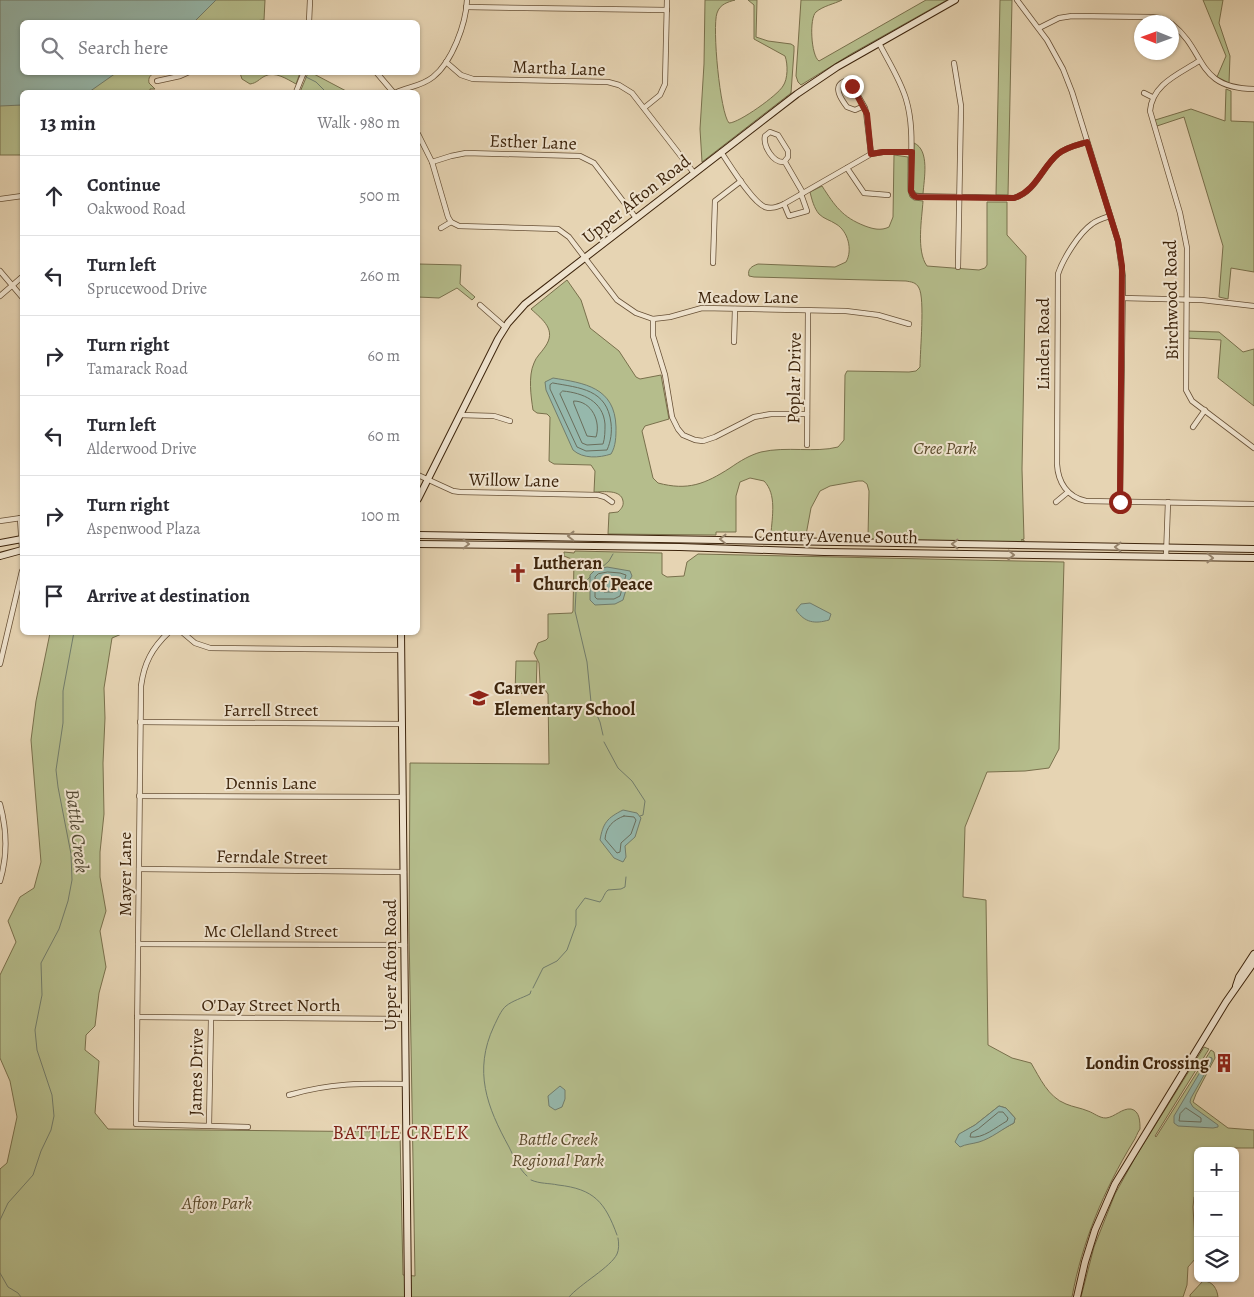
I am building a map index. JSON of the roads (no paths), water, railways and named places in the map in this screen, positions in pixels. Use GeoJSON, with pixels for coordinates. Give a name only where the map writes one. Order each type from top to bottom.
{"type":"FeatureCollection","features":[{"type":"Feature","properties":{"kind":"main road","name":"Upper Afton Road"},"geometry":{"type":"LineString","coordinates":[[420,495],[506,326],[531,299],[802,90],[833,70],[955,0]]}},
{"type":"Feature","properties":{"kind":"main road","name":"Century Avenue South"},"geometry":{"type":"LineString","coordinates":[[420,534],[1254,549]]}},
{"type":"Feature","properties":{"kind":"main road"},"geometry":{"type":"LineString","coordinates":[[0,543],[20,539]]}},
{"type":"Feature","properties":{"kind":"main road","name":"Century Avenue South"},"geometry":{"type":"LineString","coordinates":[[420,544],[1254,558]]}},
{"type":"Feature","properties":{"kind":"main road"},"geometry":{"type":"LineString","coordinates":[[0,556],[20,551]]}},
{"type":"Feature","properties":{"kind":"main road","name":"Upper Afton Road"},"geometry":{"type":"LineString","coordinates":[[401,635],[408,1297]]}},
{"type":"Feature","properties":{"kind":"main road"},"geometry":{"type":"LineString","coordinates":[[1076,1297],[1089,1248],[1111,1192],[1132,1154],[1254,954]]}},
{"type":"Feature","properties":{"kind":"main road"},"geometry":{"type":"LineString","coordinates":[[1235,988],[1243,980],[1254,962]]}},
{"type":"Feature","properties":{"kind":"street"},"geometry":{"type":"LineString","coordinates":[[309,20],[310,0]]}},
{"type":"Feature","properties":{"kind":"street"},"geometry":{"type":"LineString","coordinates":[[402,90],[427,81],[446,62],[464,24],[466,0]]}},
{"type":"Feature","properties":{"kind":"street"},"geometry":{"type":"LineString","coordinates":[[644,108],[660,95],[665,84],[667,0]]}},
{"type":"Feature","properties":{"kind":"street"},"geometry":{"type":"LineString","coordinates":[[1017,0],[1039,28],[1055,54],[1067,79],[1121,255],[1123,277],[1120,502]]}},
{"type":"Feature","properties":{"kind":"street"},"geometry":{"type":"LineString","coordinates":[[466,6],[667,10]]}},
{"type":"Feature","properties":{"kind":"street"},"geometry":{"type":"LineString","coordinates":[[1039,28],[1059,18],[1072,16],[1134,17]]}},
{"type":"Feature","properties":{"kind":"street"},"geometry":{"type":"LineString","coordinates":[[1179,32],[1212,77],[1222,84],[1234,88],[1254,89]]}},
{"type":"Feature","properties":{"kind":"street"},"geometry":{"type":"LineString","coordinates":[[879,43],[901,85],[906,99],[911,124],[911,189],[913,195],[918,197],[1014,198],[1028,190],[1058,154],[1070,147],[1087,142]]}},
{"type":"Feature","properties":{"kind":"street"},"geometry":{"type":"LineString","coordinates":[[1144,93],[1152,97],[1164,84],[1199,61]]}},
{"type":"Feature","properties":{"kind":"street","name":"Martha Lane"},"geometry":{"type":"LineString","coordinates":[[446,62],[461,75],[473,79],[608,82],[619,84],[632,93],[694,173]]}},
{"type":"Feature","properties":{"kind":"street"},"geometry":{"type":"LineString","coordinates":[[954,63],[961,106],[958,267]]}},
{"type":"Feature","properties":{"kind":"street"},"geometry":{"type":"LineString","coordinates":[[158,80],[182,75]]}},
{"type":"Feature","properties":{"kind":"street"},"geometry":{"type":"LineString","coordinates":[[297,90],[303,75]]}},
{"type":"Feature","properties":{"kind":"street"},"geometry":{"type":"LineString","coordinates":[[379,75],[391,90]]}},
{"type":"Feature","properties":{"kind":"street"},"geometry":{"type":"LineString","coordinates":[[864,106],[855,110],[846,107],[838,92],[839,84],[845,81],[851,83],[864,106],[867,114],[871,154]]}},
{"type":"Feature","properties":{"kind":"street","name":"Birchwood Road"},"geometry":{"type":"LineString","coordinates":[[1152,97],[1151,117],[1184,232],[1187,263],[1186,390],[1192,401],[1254,448]]}},
{"type":"Feature","properties":{"kind":"street"},"geometry":{"type":"LineString","coordinates":[[773,132],[778,135],[788,151],[788,157],[784,162],[776,161],[765,144],[764,138],[768,133],[773,132]]}},
{"type":"Feature","properties":{"kind":"street"},"geometry":{"type":"LineString","coordinates":[[420,138],[432,162],[446,213],[451,222],[442,228]]}},
{"type":"Feature","properties":{"kind":"street"},"geometry":{"type":"LineString","coordinates":[[721,152],[754,199],[763,206],[773,208],[784,204],[871,154],[912,152]]}},
{"type":"Feature","properties":{"kind":"street","name":"Esther Lane"},"geometry":{"type":"LineString","coordinates":[[432,162],[466,153],[580,156],[594,163],[636,218]]}},
{"type":"Feature","properties":{"kind":"street"},"geometry":{"type":"LineString","coordinates":[[784,162],[802,193],[807,211],[789,216],[784,204]]}},
{"type":"Feature","properties":{"kind":"street"},"geometry":{"type":"LineString","coordinates":[[846,168],[864,193],[888,195]]}},
{"type":"Feature","properties":{"kind":"street"},"geometry":{"type":"LineString","coordinates":[[713,263],[714,201],[741,181]]}},
{"type":"Feature","properties":{"kind":"street"},"geometry":{"type":"LineString","coordinates":[[0,199],[20,196]]}},
{"type":"Feature","properties":{"kind":"street","name":"Linden Road"},"geometry":{"type":"LineString","coordinates":[[1068,492],[1062,485],[1058,473],[1058,274],[1064,260],[1086,229],[1095,222],[1110,216]]}},
{"type":"Feature","properties":{"kind":"street","name":"Meadow Lane"},"geometry":{"type":"LineString","coordinates":[[451,222],[459,226],[558,229],[569,237],[621,304],[636,313],[653,318],[670,317],[702,308],[860,312],[909,324]]}},
{"type":"Feature","properties":{"kind":"street"},"geometry":{"type":"LineString","coordinates":[[0,271],[20,295]]}},
{"type":"Feature","properties":{"kind":"street"},"geometry":{"type":"LineString","coordinates":[[0,296],[20,279]]}},
{"type":"Feature","properties":{"kind":"street"},"geometry":{"type":"LineString","coordinates":[[1122,298],[1252,305],[1248,311]]}},
{"type":"Feature","properties":{"kind":"street"},"geometry":{"type":"LineString","coordinates":[[480,305],[506,326]]}},
{"type":"Feature","properties":{"kind":"street"},"geometry":{"type":"LineString","coordinates":[[734,342],[735,309]]}},
{"type":"Feature","properties":{"kind":"street","name":"Poplar Drive"},"geometry":{"type":"LineString","coordinates":[[806,445],[808,311]]}},
{"type":"Feature","properties":{"kind":"street"},"geometry":{"type":"LineString","coordinates":[[653,318],[653,336],[665,375],[672,417],[683,434],[703,441],[754,417],[771,414],[807,414]]}},
{"type":"Feature","properties":{"kind":"street"},"geometry":{"type":"LineString","coordinates":[[1193,426],[1205,410]]}},
{"type":"Feature","properties":{"kind":"street"},"geometry":{"type":"LineString","coordinates":[[460,415],[494,416],[510,421]]}},
{"type":"Feature","properties":{"kind":"street","name":"Willow Lane"},"geometry":{"type":"LineString","coordinates":[[420,476],[453,491],[469,494],[598,495],[612,502]]}},
{"type":"Feature","properties":{"kind":"street"},"geometry":{"type":"LineString","coordinates":[[1056,502],[1068,492],[1081,500],[1254,504]]}},
{"type":"Feature","properties":{"kind":"street"},"geometry":{"type":"LineString","coordinates":[[1166,557],[1168,502]]}},
{"type":"Feature","properties":{"kind":"street"},"geometry":{"type":"LineString","coordinates":[[0,521],[20,518]]}},
{"type":"Feature","properties":{"kind":"street"},"geometry":{"type":"LineString","coordinates":[[0,664],[20,579]]}},
{"type":"Feature","properties":{"kind":"street","name":"Mayer Lane"},"geometry":{"type":"LineString","coordinates":[[166,635],[156,646],[144,668],[141,686],[138,796],[136,1124],[209,1125]]}},
{"type":"Feature","properties":{"kind":"street"},"geometry":{"type":"LineString","coordinates":[[186,635],[195,643],[210,648],[401,650]]}},
{"type":"Feature","properties":{"kind":"street","name":"Farrell Street"},"geometry":{"type":"LineString","coordinates":[[140,722],[402,724]]}},
{"type":"Feature","properties":{"kind":"street","name":"Dennis Lane"},"geometry":{"type":"LineString","coordinates":[[138,796],[403,797]]}},
{"type":"Feature","properties":{"kind":"street"},"geometry":{"type":"LineString","coordinates":[[0,804],[6,837],[6,854],[0,880]]}},
{"type":"Feature","properties":{"kind":"street"},"geometry":{"type":"LineString","coordinates":[[0,837],[6,837]]}},
{"type":"Feature","properties":{"kind":"street","name":"Ferndale Street"},"geometry":{"type":"LineString","coordinates":[[139,869],[404,872]]}},
{"type":"Feature","properties":{"kind":"street","name":"Mc Clelland Street"},"geometry":{"type":"LineString","coordinates":[[138,944],[404,945]]}},
{"type":"Feature","properties":{"kind":"street","name":"O'Day Street North"},"geometry":{"type":"LineString","coordinates":[[137,1017],[405,1019]]}},
{"type":"Feature","properties":{"kind":"street","name":"James Drive"},"geometry":{"type":"LineString","coordinates":[[209,1125],[211,1018]]}},
{"type":"Feature","properties":{"kind":"street"},"geometry":{"type":"LineString","coordinates":[[289,1096],[335,1085],[405,1084]]}},
{"type":"Feature","properties":{"kind":"street"},"geometry":{"type":"LineString","coordinates":[[209,1125],[248,1127]]}},
{"type":"Feature","properties":{"kind":"water"},"geometry":{"type":"Polygon","coordinates":[[[0,0],[216,0],[196,20],[20,20],[20,75],[113,75],[92,90],[20,90],[20,105],[0,106],[0,0]]]}},
{"type":"Feature","properties":{"kind":"water"},"geometry":{"type":"Polygon","coordinates":[[[553,378],[586,385],[604,395],[610,403],[616,427],[615,444],[611,454],[591,457],[581,455],[573,450],[546,390],[545,382],[553,378]]]}},
{"type":"Feature","properties":{"kind":"water"},"geometry":{"type":"Polygon","coordinates":[[[607,567],[630,571],[632,576],[623,600],[615,604],[595,605],[590,600],[590,575],[595,570],[607,567]]]}},
{"type":"Feature","properties":{"kind":"water"},"geometry":{"type":"Polygon","coordinates":[[[810,603],[831,614],[829,620],[819,622],[803,618],[796,610],[801,604],[810,603]]]}},
{"type":"Feature","properties":{"kind":"water"},"geometry":{"type":"Polygon","coordinates":[[[623,810],[637,813],[641,818],[635,837],[625,846],[626,857],[623,862],[614,858],[600,840],[607,822],[623,810]]]}},
{"type":"Feature","properties":{"kind":"water"},"geometry":{"type":"Polygon","coordinates":[[[1209,1057],[1212,1058],[1212,1061],[1190,1102],[1193,1107],[1218,1125],[1218,1127],[1178,1126],[1174,1123],[1174,1116],[1209,1057]]]}},
{"type":"Feature","properties":{"kind":"water"},"geometry":{"type":"Polygon","coordinates":[[[560,1086],[565,1090],[565,1099],[562,1107],[555,1110],[549,1106],[548,1096],[560,1086]]]}},
{"type":"Feature","properties":{"kind":"water"},"geometry":{"type":"Polygon","coordinates":[[[999,1106],[1006,1108],[1015,1118],[1014,1123],[979,1142],[960,1147],[955,1142],[959,1134],[975,1125],[999,1106]]]}},
{"type":"Feature","properties":{"kind":"waterway","name":"Battle Creek"},"geometry":{"type":"LineString","coordinates":[[304,76],[316,82],[324,90]]}},
{"type":"Feature","properties":{"kind":"waterway"},"geometry":{"type":"LineString","coordinates":[[599,570],[609,561],[613,554]]}},
{"type":"Feature","properties":{"kind":"waterway"},"geometry":{"type":"LineString","coordinates":[[590,577],[576,592],[575,611],[587,662],[591,702],[600,722],[603,735]]}},
{"type":"Feature","properties":{"kind":"waterway","name":"Battle Creek"},"geometry":{"type":"LineString","coordinates":[[0,1220],[8,1203],[33,1175],[51,1130],[54,1116],[52,1095],[37,1050],[35,1030],[42,995],[41,963],[59,929],[68,901],[72,880],[71,854],[56,770],[63,723],[63,691],[73,635]]}},
{"type":"Feature","properties":{"kind":"waterway"},"geometry":{"type":"LineString","coordinates":[[604,742],[618,768],[632,781],[645,801],[643,815],[640,816]]}},
{"type":"Feature","properties":{"kind":"waterway"},"geometry":{"type":"LineString","coordinates":[[533,988],[543,968],[557,961],[567,950],[576,925],[576,910],[585,898],[600,902],[608,890],[625,887],[626,877]]}},
{"type":"Feature","properties":{"kind":"waterway"},"geometry":{"type":"LineString","coordinates":[[527,1176],[517,1163],[494,1118],[485,1088],[484,1058],[494,1026],[504,1008],[508,1004],[530,994],[531,991]]}},
{"type":"Feature","properties":{"kind":"waterway"},"geometry":{"type":"LineString","coordinates":[[531,1180],[570,1187],[589,1194],[603,1206],[617,1235]]}},
{"type":"Feature","properties":{"kind":"waterway"},"geometry":{"type":"LineString","coordinates":[[569,1297],[614,1259],[618,1251],[618,1238]]}},
{"type":"Feature","properties":{"kind":"waterway","name":"Battle Creek"},"geometry":{"type":"LineString","coordinates":[[0,1273],[8,1287],[21,1297]]}},
{"type":"Feature","properties":{"kind":"place","name":"Lutheran Church of Peace"},"geometry":{"type":"Point","coordinates":[518,573]}},
{"type":"Feature","properties":{"kind":"place","name":"Carver Elementary School"},"geometry":{"type":"Point","coordinates":[479,698]}},
{"type":"Feature","properties":{"kind":"place","name":"Londin Crossing"},"geometry":{"type":"Point","coordinates":[1224,1063]}},
{"type":"Feature","properties":{"kind":"district","name":"BATTLE CREEK"},"geometry":{"type":"Point","coordinates":[401,1133]}},
{"type":"Feature","properties":{"kind":"park label","name":"Cree Park"},"geometry":{"type":"Point","coordinates":[945,448]}},
{"type":"Feature","properties":{"kind":"park label","name":"Battle Creek Regional Park"},"geometry":{"type":"Point","coordinates":[558,1149]}},
{"type":"Feature","properties":{"kind":"park label","name":"Afton Park"},"geometry":{"type":"Point","coordinates":[217,1203]}}]}
